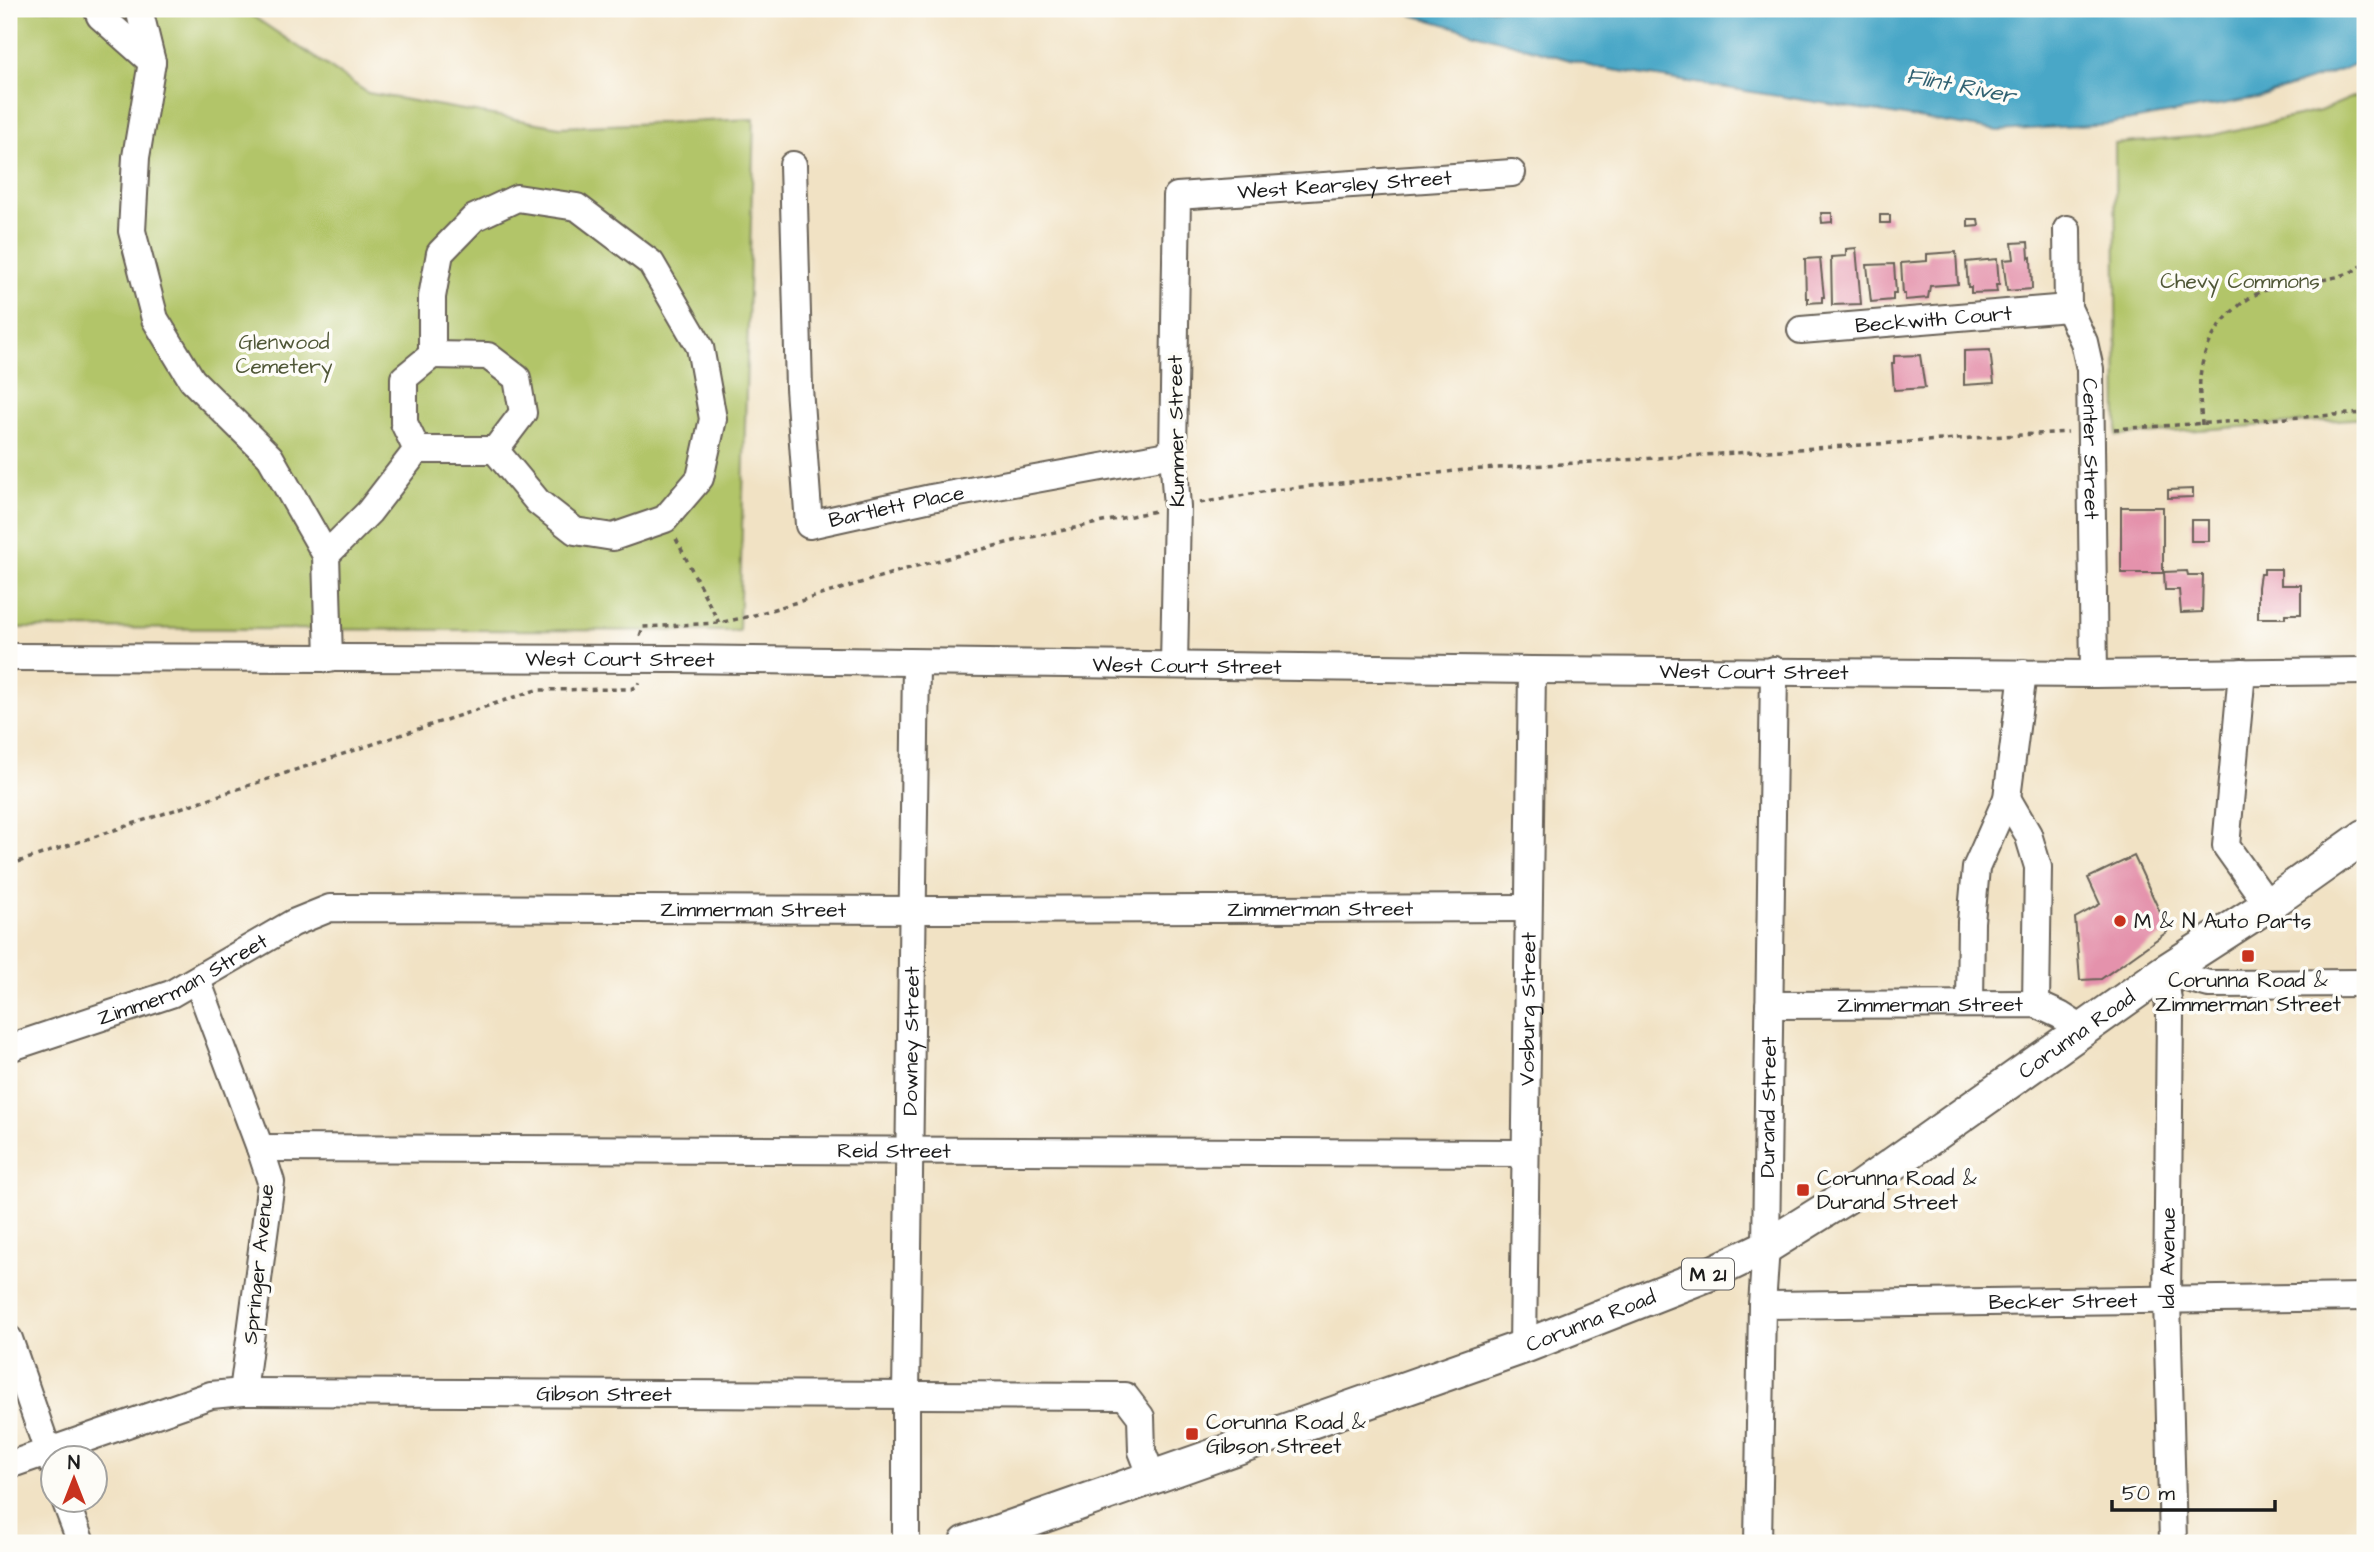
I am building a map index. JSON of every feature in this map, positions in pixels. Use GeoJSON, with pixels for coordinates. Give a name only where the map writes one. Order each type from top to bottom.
{"type":"FeatureCollection","features":[{"type":"Feature","properties":{"kind":"main road","name":"Corunna Road"},"geometry":{"type":"LineString","coordinates":[[966,1543],[1523,1347],[1714,1272],[1766,1247],[1851,1194],[2085,1031],[2164,972],[2269,905],[2365,836]]}},
{"type":"Feature","properties":{"kind":"street"},"geometry":{"type":"LineString","coordinates":[[97,9],[100,16],[152,62]]}},
{"type":"Feature","properties":{"kind":"street"},"geometry":{"type":"LineString","coordinates":[[139,9],[152,62],[136,157],[132,231],[155,319],[192,380],[270,457],[326,555],[329,659]]}},
{"type":"Feature","properties":{"kind":"street","name":"Bartlett Place"},"geometry":{"type":"LineString","coordinates":[[793,165],[799,388],[809,525],[931,498],[1173,454]]}},
{"type":"Feature","properties":{"kind":"street","name":"West Kearsley Street"},"geometry":{"type":"LineString","coordinates":[[1177,196],[1512,173]]}},
{"type":"Feature","properties":{"kind":"street","name":"Kummer Street"},"geometry":{"type":"LineString","coordinates":[[1174,665],[1177,507],[1173,454],[1177,196]]}},
{"type":"Feature","properties":{"kind":"street"},"geometry":{"type":"LineString","coordinates":[[432,355],[432,297],[440,253],[474,218],[517,198],[577,207],[651,262],[700,347],[713,419],[700,478],[666,519],[613,537],[575,531],[538,502],[495,450]]}},
{"type":"Feature","properties":{"kind":"street","name":"Center Street"},"geometry":{"type":"LineString","coordinates":[[2067,229],[2068,308],[2084,342],[2090,369],[2094,674]]}},
{"type":"Feature","properties":{"kind":"street","name":"Beckwith Court"},"geometry":{"type":"LineString","coordinates":[[1801,330],[2068,308]]}},
{"type":"Feature","properties":{"kind":"street"},"geometry":{"type":"LineString","coordinates":[[417,450],[404,423],[404,377],[432,355],[488,356],[517,378],[523,413],[495,450]]}},
{"type":"Feature","properties":{"kind":"street"},"geometry":{"type":"LineString","coordinates":[[326,555],[369,512],[417,450]]}},
{"type":"Feature","properties":{"kind":"street"},"geometry":{"type":"LineString","coordinates":[[417,450],[495,450]]}},
{"type":"Feature","properties":{"kind":"street","name":"West Court Street"},"geometry":{"type":"LineString","coordinates":[[9,657],[742,659],[916,664],[2094,674],[2365,671]]}},
{"type":"Feature","properties":{"kind":"street","name":"Downey Street"},"geometry":{"type":"LineString","coordinates":[[906,1543],[916,664]]}},
{"type":"Feature","properties":{"kind":"street","name":"Vosburg Street"},"geometry":{"type":"LineString","coordinates":[[1523,1347],[1532,670]]}},
{"type":"Feature","properties":{"kind":"street","name":"Durand Street"},"geometry":{"type":"LineString","coordinates":[[1758,1543],[1762,1305],[1766,1247],[1774,670]]}},
{"type":"Feature","properties":{"kind":"street"},"geometry":{"type":"LineString","coordinates":[[2242,672],[2226,846],[2269,905]]}},
{"type":"Feature","properties":{"kind":"street"},"geometry":{"type":"LineString","coordinates":[[1970,1004],[1971,922],[1976,869],[2007,799],[2023,673]]}},
{"type":"Feature","properties":{"kind":"street"},"geometry":{"type":"LineString","coordinates":[[2007,799],[2028,834],[2038,867],[2036,1004]]}},
{"type":"Feature","properties":{"kind":"street","name":"Zimmerman Street"},"geometry":{"type":"LineString","coordinates":[[9,1048],[171,994],[293,923],[330,908],[1528,908]]}},
{"type":"Feature","properties":{"kind":"street"},"geometry":{"type":"LineString","coordinates":[[2164,972],[2208,984],[2365,983]]}},
{"type":"Feature","properties":{"kind":"street","name":"Ida Avenue"},"geometry":{"type":"LineString","coordinates":[[2164,972],[2170,1015],[2167,1299],[2172,1543]]}},
{"type":"Feature","properties":{"kind":"street","name":"Springer Avenue"},"geometry":{"type":"LineString","coordinates":[[197,981],[271,1182],[243,1392]]}},
{"type":"Feature","properties":{"kind":"street","name":"Zimmerman Street"},"geometry":{"type":"LineString","coordinates":[[1769,1006],[2036,1004],[2085,1031]]}},
{"type":"Feature","properties":{"kind":"street","name":"Reid Street"},"geometry":{"type":"LineString","coordinates":[[260,1148],[1525,1153]]}},
{"type":"Feature","properties":{"kind":"street","name":"Becker Street"},"geometry":{"type":"LineString","coordinates":[[1762,1305],[2365,1297]]}},
{"type":"Feature","properties":{"kind":"street"},"geometry":{"type":"LineString","coordinates":[[9,1339],[45,1444]]}},
{"type":"Feature","properties":{"kind":"street","name":"Gibson Street"},"geometry":{"type":"LineString","coordinates":[[84,1444],[211,1395],[243,1392],[1125,1396],[1141,1417],[1142,1451],[1152,1477]]}},
{"type":"Feature","properties":{"kind":"street","name":"Gibson Street"},"geometry":{"type":"LineString","coordinates":[[9,1465],[38,1459]]}},
{"type":"Feature","properties":{"kind":"street"},"geometry":{"type":"LineString","coordinates":[[70,1514],[81,1543]]}},
{"type":"Feature","properties":{"kind":"path"},"geometry":{"type":"LineString","coordinates":[[2202,425],[2201,367],[2214,334],[2231,313],[2256,295],[2275,286],[2332,280],[2365,264]]}},
{"type":"Feature","properties":{"kind":"path"},"geometry":{"type":"LineString","coordinates":[[2103,430],[2365,413]]}},
{"type":"Feature","properties":{"kind":"path"},"geometry":{"type":"LineString","coordinates":[[1190,505],[1286,489],[1466,470],[2080,432]]}},
{"type":"Feature","properties":{"kind":"path"},"geometry":{"type":"LineString","coordinates":[[640,634],[643,627],[719,623],[751,616],[1022,539],[1164,509]]}},
{"type":"Feature","properties":{"kind":"path"},"geometry":{"type":"LineString","coordinates":[[666,519],[719,623]]}},
{"type":"Feature","properties":{"kind":"path"},"geometry":{"type":"LineString","coordinates":[[9,865],[536,690],[631,689],[638,686],[640,681]]}},
{"type":"Feature","properties":{"kind":"green space","name":"Glenwood Cemetery"},"geometry":{"type":"Polygon","coordinates":[[[9,9],[242,9],[368,93],[560,127],[754,119],[739,631],[9,628],[9,9]]]}},
{"type":"Feature","properties":{"kind":"green space","name":"Chevy Commons"},"geometry":{"type":"Polygon","coordinates":[[[2365,92],[2365,418],[2117,436],[2115,144],[2213,135],[2320,111],[2365,92]]]}},
{"type":"Feature","properties":{"kind":"water","name":"Flint River"},"geometry":{"type":"Polygon","coordinates":[[[1391,9],[2365,9],[2365,59],[2344,69],[2257,98],[2109,124],[1999,131],[1594,67],[1391,9]]]}},
{"type":"Feature","properties":{"kind":"building"},"geometry":{"type":"Polygon","coordinates":[[[1821,213],[1832,213],[1832,222],[1822,223],[1821,213]]]}},
{"type":"Feature","properties":{"kind":"building"},"geometry":{"type":"Polygon","coordinates":[[[1880,215],[1890,215],[1890,223],[1880,223],[1880,215]]]}},
{"type":"Feature","properties":{"kind":"building"},"geometry":{"type":"Polygon","coordinates":[[[1968,219],[1978,219],[1979,226],[1968,227],[1968,219]]]}},
{"type":"Feature","properties":{"kind":"building"},"geometry":{"type":"Polygon","coordinates":[[[2028,242],[2032,289],[2007,291],[2003,260],[2014,259],[2012,243],[2028,242]]]}},
{"type":"Feature","properties":{"kind":"building"},"geometry":{"type":"Polygon","coordinates":[[[1856,248],[1861,304],[1832,305],[1831,257],[1846,256],[1846,249],[1856,248]]]}},
{"type":"Feature","properties":{"kind":"building"},"geometry":{"type":"Polygon","coordinates":[[[1956,252],[1958,284],[1930,286],[1928,298],[1905,300],[1901,263],[1927,261],[1927,254],[1956,252]]]}},
{"type":"Feature","properties":{"kind":"building"},"geometry":{"type":"Polygon","coordinates":[[[1820,258],[1824,297],[1822,302],[1808,303],[1805,259],[1820,258]]]}},
{"type":"Feature","properties":{"kind":"building"},"geometry":{"type":"Polygon","coordinates":[[[1997,259],[1997,292],[1971,293],[1966,262],[1997,259]]]}},
{"type":"Feature","properties":{"kind":"building"},"geometry":{"type":"Polygon","coordinates":[[[1894,264],[1896,293],[1893,293],[1893,300],[1871,302],[1867,265],[1894,264]]]}},
{"type":"Feature","properties":{"kind":"building"},"geometry":{"type":"Polygon","coordinates":[[[1990,350],[1994,383],[1964,385],[1964,351],[1990,350]]]}},
{"type":"Feature","properties":{"kind":"building"},"geometry":{"type":"Polygon","coordinates":[[[1920,355],[1925,388],[1894,390],[1894,356],[1920,355]]]}},
{"type":"Feature","properties":{"kind":"building"},"geometry":{"type":"Polygon","coordinates":[[[2193,489],[2193,497],[2168,498],[2168,490],[2193,489]]]}},
{"type":"Feature","properties":{"kind":"building"},"geometry":{"type":"Polygon","coordinates":[[[2121,507],[2163,507],[2163,573],[2121,573],[2121,507]]]}},
{"type":"Feature","properties":{"kind":"building"},"geometry":{"type":"Polygon","coordinates":[[[2191,520],[2209,520],[2209,541],[2191,541],[2191,520]]]}},
{"type":"Feature","properties":{"kind":"building"},"geometry":{"type":"Polygon","coordinates":[[[2264,569],[2281,569],[2281,585],[2301,585],[2301,614],[2285,614],[2285,618],[2258,618],[2258,587],[2260,574],[2264,574],[2264,569]]]}},
{"type":"Feature","properties":{"kind":"building"},"geometry":{"type":"Polygon","coordinates":[[[2187,571],[2188,575],[2203,575],[2202,612],[2181,613],[2179,590],[2165,590],[2164,572],[2187,571]]]}},
{"type":"Feature","properties":{"kind":"building","name":"M & N Auto Parts"},"geometry":{"type":"Polygon","coordinates":[[[2134,856],[2167,932],[2101,979],[2080,980],[2075,918],[2100,904],[2088,878],[2134,856]]]}},
{"type":"Feature","properties":{"kind":"building"},"geometry":{"type":"Polygon","coordinates":[[[2361,936],[2365,936],[2365,960],[2362,960],[2361,936]]]}},
{"type":"Feature","properties":{"kind":"place","name":"M & N Auto Parts"},"geometry":{"type":"Point","coordinates":[2120,921]}},
{"type":"Feature","properties":{"kind":"place","name":"Corunna Road & Zimmerman Street"},"geometry":{"type":"Point","coordinates":[2248,956]}},
{"type":"Feature","properties":{"kind":"place","name":"Corunna Road & Durand Street"},"geometry":{"type":"Point","coordinates":[1803,1190]}},
{"type":"Feature","properties":{"kind":"place","name":"Corunna Road & Gibson Street"},"geometry":{"type":"Point","coordinates":[1192,1434]}}]}
